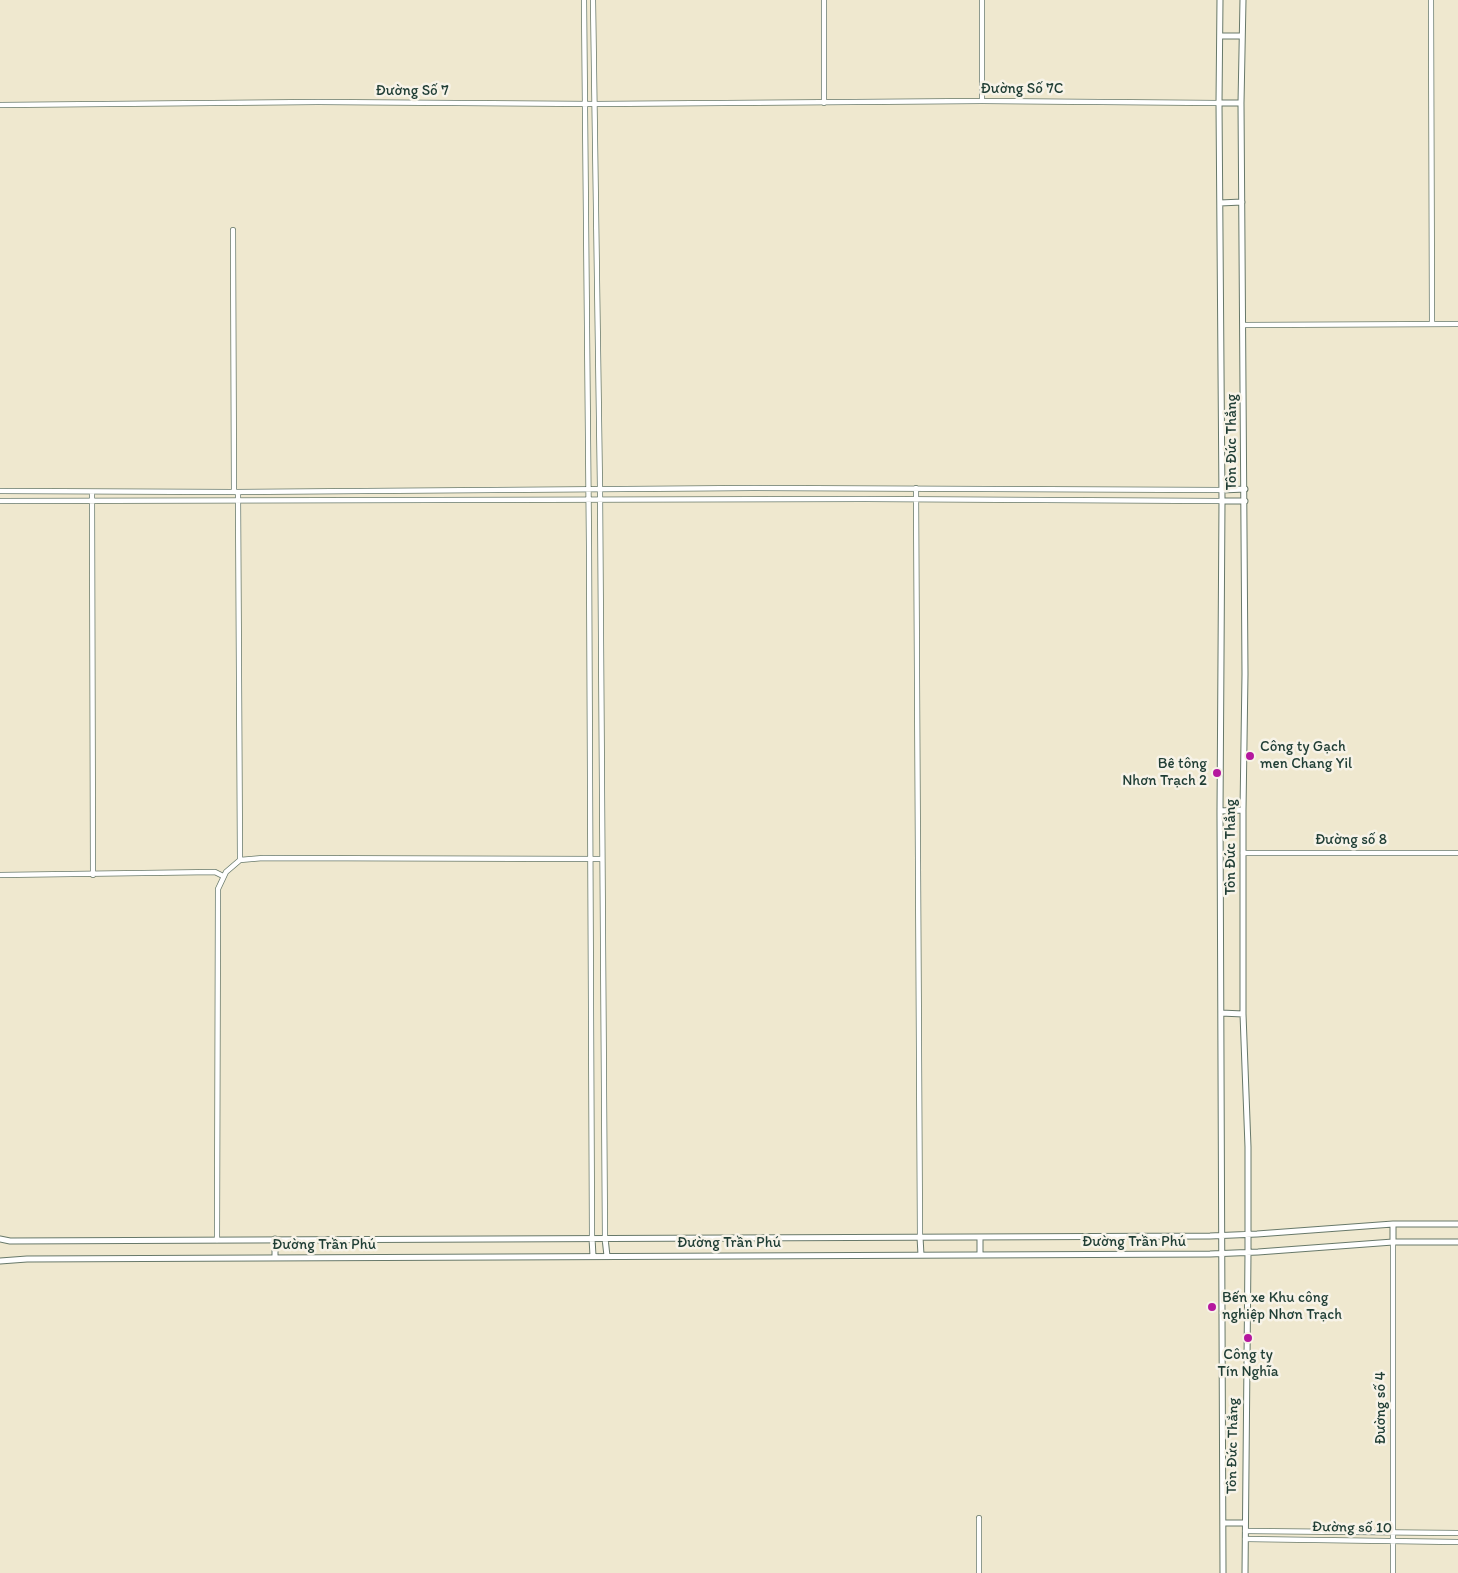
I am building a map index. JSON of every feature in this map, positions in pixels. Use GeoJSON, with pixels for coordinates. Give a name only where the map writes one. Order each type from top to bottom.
{"type":"FeatureCollection","features":[{"type":"Feature","properties":{"kind":"main road","name":"Tôn Đức Thắng"},"geometry":{"type":"LineString","coordinates":[[1220,0],[1222,490],[1220,811],[1223,1573]]}},
{"type":"Feature","properties":{"kind":"main road","name":"Tôn Đức Thắng"},"geometry":{"type":"LineString","coordinates":[[1242,0],[1241,104],[1245,489],[1243,1014],[1248,1147],[1245,1573]]}},
{"type":"Feature","properties":{"kind":"main road"},"geometry":{"type":"LineString","coordinates":[[1220,36],[1242,36]]}},
{"type":"Feature","properties":{"kind":"main road"},"geometry":{"type":"LineString","coordinates":[[1219,103],[1241,104]]}},
{"type":"Feature","properties":{"kind":"main road"},"geometry":{"type":"LineString","coordinates":[[1220,203],[1242,202]]}},
{"type":"Feature","properties":{"kind":"main road"},"geometry":{"type":"LineString","coordinates":[[1222,490],[1245,489]]}},
{"type":"Feature","properties":{"kind":"main road"},"geometry":{"type":"LineString","coordinates":[[1222,501],[1245,501]]}},
{"type":"Feature","properties":{"kind":"main road"},"geometry":{"type":"LineString","coordinates":[[1220,811],[1243,810]]}},
{"type":"Feature","properties":{"kind":"main road"},"geometry":{"type":"LineString","coordinates":[[1221,1013],[1243,1014]]}},
{"type":"Feature","properties":{"kind":"main road"},"geometry":{"type":"LineString","coordinates":[[1393,1242],[1394,1224]]}},
{"type":"Feature","properties":{"kind":"main road","name":"Đường Trần Phú"},"geometry":{"type":"LineString","coordinates":[[0,1239],[10,1241],[1222,1235],[1394,1224],[1458,1224]]}},
{"type":"Feature","properties":{"kind":"main road"},"geometry":{"type":"LineString","coordinates":[[920,1237],[920,1255]]}},
{"type":"Feature","properties":{"kind":"main road"},"geometry":{"type":"LineString","coordinates":[[980,1237],[980,1255]]}},
{"type":"Feature","properties":{"kind":"main road"},"geometry":{"type":"LineString","coordinates":[[592,1238],[593,1256]]}},
{"type":"Feature","properties":{"kind":"main road"},"geometry":{"type":"LineString","coordinates":[[606,1238],[607,1256]]}},
{"type":"Feature","properties":{"kind":"main road"},"geometry":{"type":"LineString","coordinates":[[275,1239],[275,1257]]}},
{"type":"Feature","properties":{"kind":"main road","name":"Đường Trần Phú"},"geometry":{"type":"LineString","coordinates":[[0,1261],[27,1258],[1222,1253],[1393,1242],[1458,1242]]}},
{"type":"Feature","properties":{"kind":"main road"},"geometry":{"type":"LineString","coordinates":[[1223,1523],[1245,1523]]}},
{"type":"Feature","properties":{"kind":"street"},"geometry":{"type":"LineString","coordinates":[[584,0],[589,488],[592,1238]]}},
{"type":"Feature","properties":{"kind":"street"},"geometry":{"type":"LineString","coordinates":[[593,0],[600,488],[603,1056],[606,1238]]}},
{"type":"Feature","properties":{"kind":"street"},"geometry":{"type":"LineString","coordinates":[[824,0],[824,103]]}},
{"type":"Feature","properties":{"kind":"street"},"geometry":{"type":"LineString","coordinates":[[982,0],[982,101]]}},
{"type":"Feature","properties":{"kind":"street"},"geometry":{"type":"LineString","coordinates":[[1431,0],[1432,324]]}},
{"type":"Feature","properties":{"kind":"street","name":"Đường Số 7C"},"geometry":{"type":"LineString","coordinates":[[824,103],[982,101],[1219,103]]}},
{"type":"Feature","properties":{"kind":"street","name":"Đường Số 7"},"geometry":{"type":"LineString","coordinates":[[0,105],[308,102],[824,103]]}},
{"type":"Feature","properties":{"kind":"street"},"geometry":{"type":"LineString","coordinates":[[234,230],[240,860]]}},
{"type":"Feature","properties":{"kind":"street"},"geometry":{"type":"LineString","coordinates":[[1244,325],[1458,324]]}},
{"type":"Feature","properties":{"kind":"street"},"geometry":{"type":"LineString","coordinates":[[0,491],[92,493],[589,488],[1222,490]]}},
{"type":"Feature","properties":{"kind":"street"},"geometry":{"type":"LineString","coordinates":[[754,488],[754,500]]}},
{"type":"Feature","properties":{"kind":"street"},"geometry":{"type":"LineString","coordinates":[[916,488],[920,1237]]}},
{"type":"Feature","properties":{"kind":"street"},"geometry":{"type":"LineString","coordinates":[[1054,489],[1054,500]]}},
{"type":"Feature","properties":{"kind":"street"},"geometry":{"type":"LineString","coordinates":[[92,493],[93,875]]}},
{"type":"Feature","properties":{"kind":"street"},"geometry":{"type":"LineString","coordinates":[[0,501],[1222,501]]}},
{"type":"Feature","properties":{"kind":"street"},"geometry":{"type":"LineString","coordinates":[[590,684],[601,684]]}},
{"type":"Feature","properties":{"kind":"street","name":"Đường số 8"},"geometry":{"type":"LineString","coordinates":[[1243,853],[1458,853]]}},
{"type":"Feature","properties":{"kind":"street"},"geometry":{"type":"LineString","coordinates":[[217,1240],[218,889],[223,876],[229,868],[240,860],[263,858],[602,858]]}},
{"type":"Feature","properties":{"kind":"street"},"geometry":{"type":"LineString","coordinates":[[0,875],[215,872],[223,876]]}},
{"type":"Feature","properties":{"kind":"street"},"geometry":{"type":"LineString","coordinates":[[592,1057],[603,1056]]}},
{"type":"Feature","properties":{"kind":"street","name":"Đường số 4"},"geometry":{"type":"LineString","coordinates":[[1393,1242],[1393,1573]]}},
{"type":"Feature","properties":{"kind":"street"},"geometry":{"type":"LineString","coordinates":[[979,1518],[979,1573]]}},
{"type":"Feature","properties":{"kind":"street","name":"Đường số 10"},"geometry":{"type":"LineString","coordinates":[[1245,1531],[1458,1533]]}},
{"type":"Feature","properties":{"kind":"street","name":"Đường số 10"},"geometry":{"type":"LineString","coordinates":[[1245,1539],[1458,1542]]}},
{"type":"Feature","properties":{"kind":"place","name":"Công ty Gạch men Chang Yil"},"geometry":{"type":"Point","coordinates":[1250,756]}},
{"type":"Feature","properties":{"kind":"place","name":"Bê tông Nhơn Trạch 2"},"geometry":{"type":"Point","coordinates":[1217,773]}},
{"type":"Feature","properties":{"kind":"place","name":"Bến xe Khu công nghiệp Nhơn Trạch"},"geometry":{"type":"Point","coordinates":[1212,1307]}},
{"type":"Feature","properties":{"kind":"place","name":"Công ty Tín Nghĩa"},"geometry":{"type":"Point","coordinates":[1248,1338]}}]}
